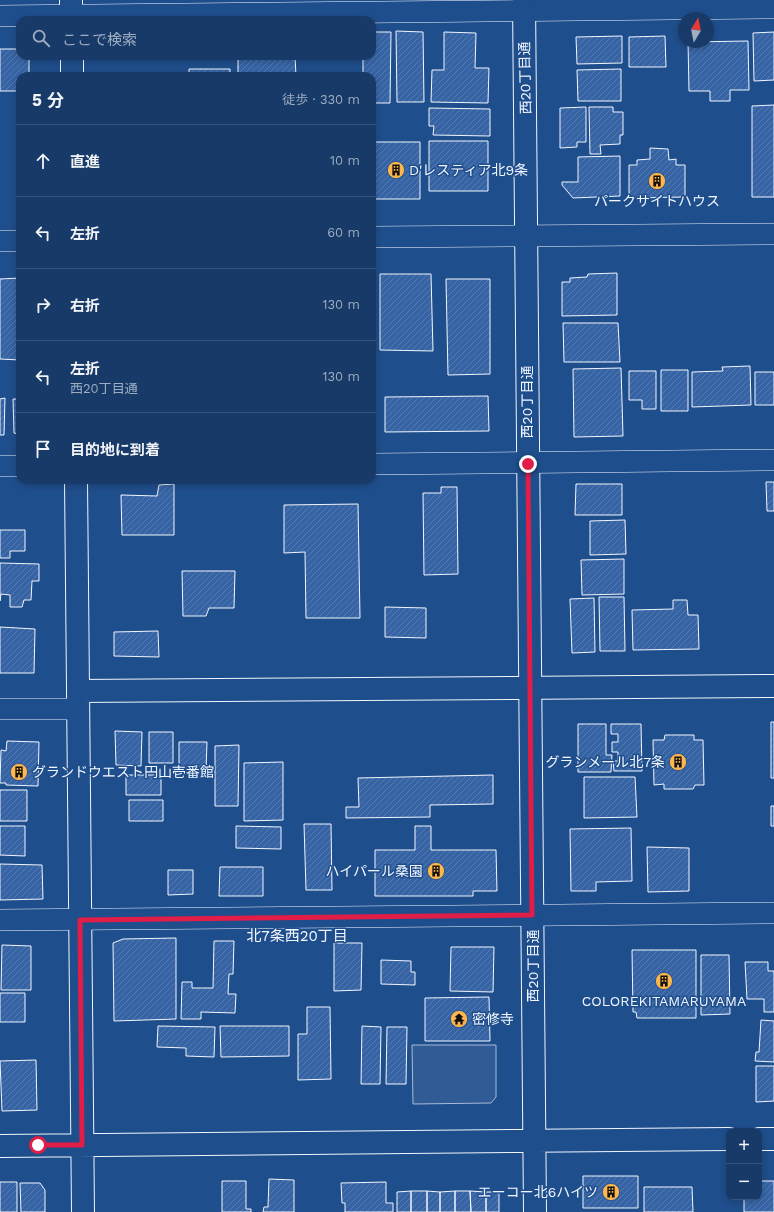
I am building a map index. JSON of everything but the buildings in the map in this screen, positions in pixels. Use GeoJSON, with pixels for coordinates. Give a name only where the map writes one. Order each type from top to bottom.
{"type":"FeatureCollection","features":[{"type":"Feature","properties":{"kind":"street"},"geometry":{"type":"LineString","coordinates":[[0,16],[71,11],[524,5],[774,8]]}},
{"type":"Feature","properties":{"kind":"street","name":"西20丁目通"},"geometry":{"type":"LineString","coordinates":[[524,5],[535,1212]]}},
{"type":"Feature","properties":{"kind":"street"},"geometry":{"type":"LineString","coordinates":[[72,60],[72,72]]}},
{"type":"Feature","properties":{"kind":"street"},"geometry":{"type":"LineString","coordinates":[[376,237],[774,234]]}},
{"type":"Feature","properties":{"kind":"street"},"geometry":{"type":"LineString","coordinates":[[0,241],[16,241]]}},
{"type":"Feature","properties":{"kind":"street"},"geometry":{"type":"LineString","coordinates":[[376,464],[528,464],[774,460]]}},
{"type":"Feature","properties":{"kind":"street"},"geometry":{"type":"LineString","coordinates":[[0,466],[16,466]]}},
{"type":"Feature","properties":{"kind":"street"},"geometry":{"type":"LineString","coordinates":[[76,484],[83,1212]]}},
{"type":"Feature","properties":{"kind":"street"},"geometry":{"type":"LineString","coordinates":[[0,709],[78,700],[531,688],[774,686]]}},
{"type":"Feature","properties":{"kind":"street"},"geometry":{"type":"LineString","coordinates":[[0,920],[774,913]]}},
{"type":"Feature","properties":{"kind":"street"},"geometry":{"type":"LineString","coordinates":[[0,1146],[726,1139]]}},
{"type":"Feature","properties":{"kind":"street"},"geometry":{"type":"LineString","coordinates":[[762,1139],[774,1139]]}},
{"type":"Feature","properties":{"kind":"shaded area"},"geometry":{"type":"Polygon","coordinates":[[[412,1045],[496,1045],[496,1097],[491,1103],[413,1104],[412,1045]]]}},
{"type":"Feature","properties":{"kind":"place","name":"D'レスティア北9条"},"geometry":{"type":"Point","coordinates":[396,170]}},
{"type":"Feature","properties":{"kind":"place","name":"パークサイトハウス"},"geometry":{"type":"Point","coordinates":[657,181]}},
{"type":"Feature","properties":{"kind":"place","name":"グランメール北7条"},"geometry":{"type":"Point","coordinates":[678,762]}},
{"type":"Feature","properties":{"kind":"place","name":"グランドウエスト円山壱番館"},"geometry":{"type":"Point","coordinates":[19,772]}},
{"type":"Feature","properties":{"kind":"place","name":"ハイパール桑園"},"geometry":{"type":"Point","coordinates":[436,871]}},
{"type":"Feature","properties":{"kind":"place","name":"COLOREKITAMARUYAMA"},"geometry":{"type":"Point","coordinates":[664,981]}},
{"type":"Feature","properties":{"kind":"place","name":"密修寺"},"geometry":{"type":"Point","coordinates":[459,1019]}},
{"type":"Feature","properties":{"kind":"place","name":"エーコー北6ハイツ"},"geometry":{"type":"Point","coordinates":[611,1192]}},
{"type":"Feature","properties":{"kind":"district","name":"北7条西20丁目"},"geometry":{"type":"Point","coordinates":[297,936]}},
{"type":"Feature","properties":{"kind":"route"},"geometry":{"type":"LineString","coordinates":[[38,1145],[82,1145],[80,920],[532,915],[528,464]]}}]}
